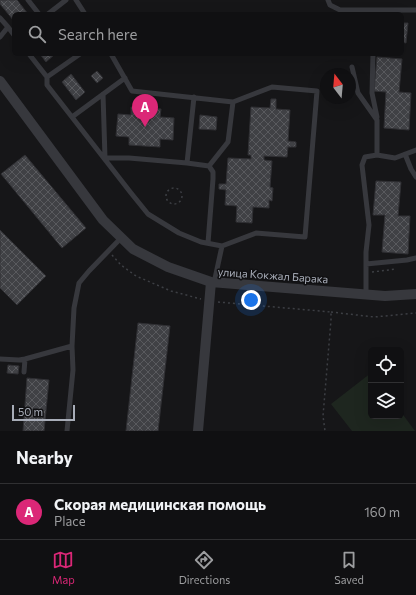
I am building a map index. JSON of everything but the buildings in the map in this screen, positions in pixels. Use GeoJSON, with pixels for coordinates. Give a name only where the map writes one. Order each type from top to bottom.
{"type":"FeatureCollection","features":[{"type":"Feature","properties":{"kind":"street","name":"улица Кокжал Барака"},"geometry":{"type":"LineString","coordinates":[[0,82],[103,220],[133,249],[168,267],[212,282],[385,296],[416,294]]}},
{"type":"Feature","properties":{"kind":"street"},"geometry":{"type":"LineString","coordinates":[[198,431],[209,301],[212,282]]}},
{"type":"Feature","properties":{"kind":"lane"},"geometry":{"type":"LineString","coordinates":[[28,0],[37,12]]}},
{"type":"Feature","properties":{"kind":"lane"},"geometry":{"type":"LineString","coordinates":[[51,12],[66,0]]}},
{"type":"Feature","properties":{"kind":"lane"},"geometry":{"type":"LineString","coordinates":[[76,0],[84,12]]}},
{"type":"Feature","properties":{"kind":"lane"},"geometry":{"type":"LineString","coordinates":[[328,0],[330,5],[340,10],[416,10]]}},
{"type":"Feature","properties":{"kind":"lane"},"geometry":{"type":"LineString","coordinates":[[0,18],[12,32]]}},
{"type":"Feature","properties":{"kind":"lane"},"geometry":{"type":"LineString","coordinates":[[0,37],[8,27]]}},
{"type":"Feature","properties":{"kind":"lane"},"geometry":{"type":"LineString","coordinates":[[31,56],[47,77],[47,85],[105,158],[130,193],[148,214],[179,233],[201,242],[222,246],[256,233],[305,237],[317,91],[272,87],[233,102],[132,90],[112,56]]}},
{"type":"Feature","properties":{"kind":"lane"},"geometry":{"type":"LineString","coordinates":[[47,77],[72,56]]}},
{"type":"Feature","properties":{"kind":"lane"},"geometry":{"type":"LineString","coordinates":[[373,56],[372,93],[377,120],[377,155]]}},
{"type":"Feature","properties":{"kind":"lane"},"geometry":{"type":"LineString","coordinates":[[352,67],[358,93],[377,120]]}},
{"type":"Feature","properties":{"kind":"lane"},"geometry":{"type":"LineString","coordinates":[[72,117],[125,78]]}},
{"type":"Feature","properties":{"kind":"lane"},"geometry":{"type":"LineString","coordinates":[[103,94],[105,158]]}},
{"type":"Feature","properties":{"kind":"lane"},"geometry":{"type":"LineString","coordinates":[[187,163],[194,97]]}},
{"type":"Feature","properties":{"kind":"lane"},"geometry":{"type":"LineString","coordinates":[[208,166],[228,142],[233,102]]}},
{"type":"Feature","properties":{"kind":"lane"},"geometry":{"type":"LineString","coordinates":[[366,294],[366,252],[369,225],[362,165],[365,157],[377,155],[395,158],[416,150]]}},
{"type":"Feature","properties":{"kind":"lane"},"geometry":{"type":"LineString","coordinates":[[405,154],[416,177]]}},
{"type":"Feature","properties":{"kind":"lane"},"geometry":{"type":"LineString","coordinates":[[105,158],[129,158],[208,166],[212,172],[213,179],[208,243]]}},
{"type":"Feature","properties":{"kind":"lane"},"geometry":{"type":"LineString","coordinates":[[67,431],[73,370],[72,346],[74,308],[79,283],[121,238]]}},
{"type":"Feature","properties":{"kind":"lane"},"geometry":{"type":"LineString","coordinates":[[212,282],[222,246]]}},
{"type":"Feature","properties":{"kind":"lane"},"geometry":{"type":"LineString","coordinates":[[366,264],[416,258]]}},
{"type":"Feature","properties":{"kind":"lane"},"geometry":{"type":"LineString","coordinates":[[0,359],[26,359],[72,346]]}},
{"type":"Feature","properties":{"kind":"lane"},"geometry":{"type":"LineString","coordinates":[[24,372],[26,359]]}},
{"type":"Feature","properties":{"kind":"path"},"geometry":{"type":"LineString","coordinates":[[174,188],[180,190],[182,196],[180,202],[175,204],[169,202],[166,197],[168,191],[174,188]]}},
{"type":"Feature","properties":{"kind":"path"},"geometry":{"type":"LineString","coordinates":[[108,251],[121,265],[136,276],[171,291],[209,301],[374,317],[416,313]]}},
{"type":"Feature","properties":{"kind":"path"},"geometry":{"type":"LineString","coordinates":[[366,272],[401,268]]}},
{"type":"Feature","properties":{"kind":"path"},"geometry":{"type":"LineString","coordinates":[[326,431],[323,416],[331,312]]}},
{"type":"Feature","properties":{"kind":"shaded area"},"geometry":{"type":"Polygon","coordinates":[[[368,375],[368,419],[404,419],[404,416],[415,431],[352,431],[331,404],[368,375]]]}},
{"type":"Feature","properties":{"kind":"place","name":"Скорая медицинская помощь"},"geometry":{"type":"Point","coordinates":[145,127]}}]}
